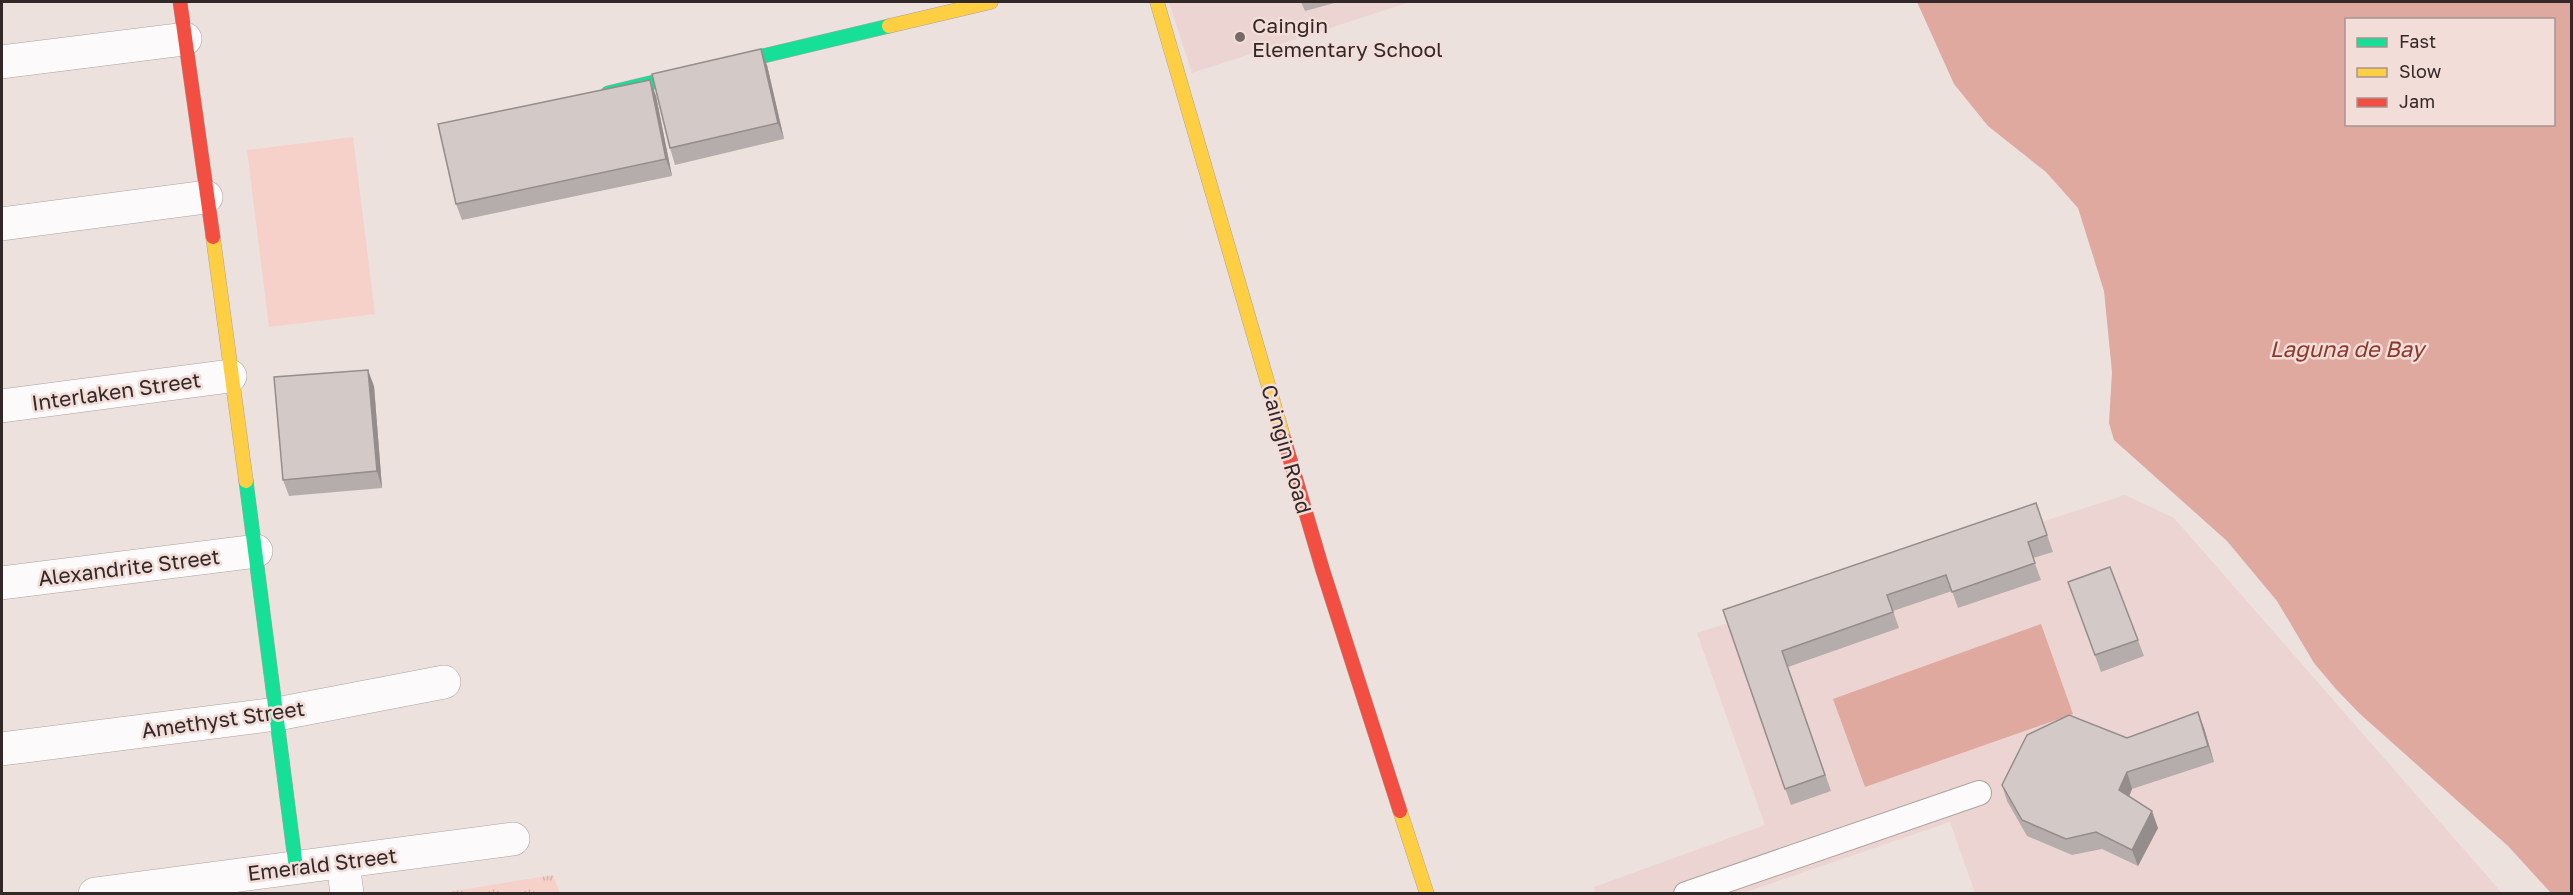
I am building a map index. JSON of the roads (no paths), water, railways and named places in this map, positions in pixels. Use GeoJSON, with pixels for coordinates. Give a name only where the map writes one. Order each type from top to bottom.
{"type":"FeatureCollection","features":[{"type":"Feature","properties":{"kind":"street"},"geometry":{"type":"LineString","coordinates":[[180,2],[256,551],[296,868]]}},
{"type":"Feature","properties":{"kind":"street"},"geometry":{"type":"LineString","coordinates":[[590,98],[991,2]]}},
{"type":"Feature","properties":{"kind":"street","name":"Caingin Road"},"geometry":{"type":"LineString","coordinates":[[1157,2],[1323,571],[1427,894]]}},
{"type":"Feature","properties":{"kind":"street"},"geometry":{"type":"LineString","coordinates":[[2,62],[185,39]]}},
{"type":"Feature","properties":{"kind":"street"},"geometry":{"type":"LineString","coordinates":[[2,224],[206,197]]}},
{"type":"Feature","properties":{"kind":"street","name":"Interlaken Street"},"geometry":{"type":"LineString","coordinates":[[2,406],[230,376]]}},
{"type":"Feature","properties":{"kind":"street","name":"Alexandrite Street"},"geometry":{"type":"LineString","coordinates":[[2,583],[256,551]]}},
{"type":"Feature","properties":{"kind":"street","name":"Amethyst Street"},"geometry":{"type":"LineString","coordinates":[[2,749],[277,714],[444,682]]}},
{"type":"Feature","properties":{"kind":"street","name":"Emerald Street"},"geometry":{"type":"LineString","coordinates":[[95,894],[173,888],[296,868],[513,839]]}},
{"type":"Feature","properties":{"kind":"street"},"geometry":{"type":"LineString","coordinates":[[343,862],[347,894]]}},
{"type":"Feature","properties":{"kind":"lane"},"geometry":{"type":"LineString","coordinates":[[1686,894],[1979,794]]}},
{"type":"Feature","properties":{"kind":"water","name":"Laguna de Bay"},"geometry":{"type":"Polygon","coordinates":[[[1917,2],[2571,2],[2571,893],[2551,893],[2508,846],[2359,713],[2314,663],[2277,601],[2227,541],[2114,440],[2109,423],[2112,372],[2104,291],[2078,208],[2046,172],[1988,126],[1954,84],[1917,2]]]}},
{"type":"Feature","properties":{"kind":"water"},"geometry":{"type":"Polygon","coordinates":[[[2041,624],[2073,714],[1865,787],[1833,699],[2041,624]]]}},
{"type":"Feature","properties":{"kind":"place","name":"Caingin Elementary School"},"geometry":{"type":"Point","coordinates":[1240,37]}}]}
